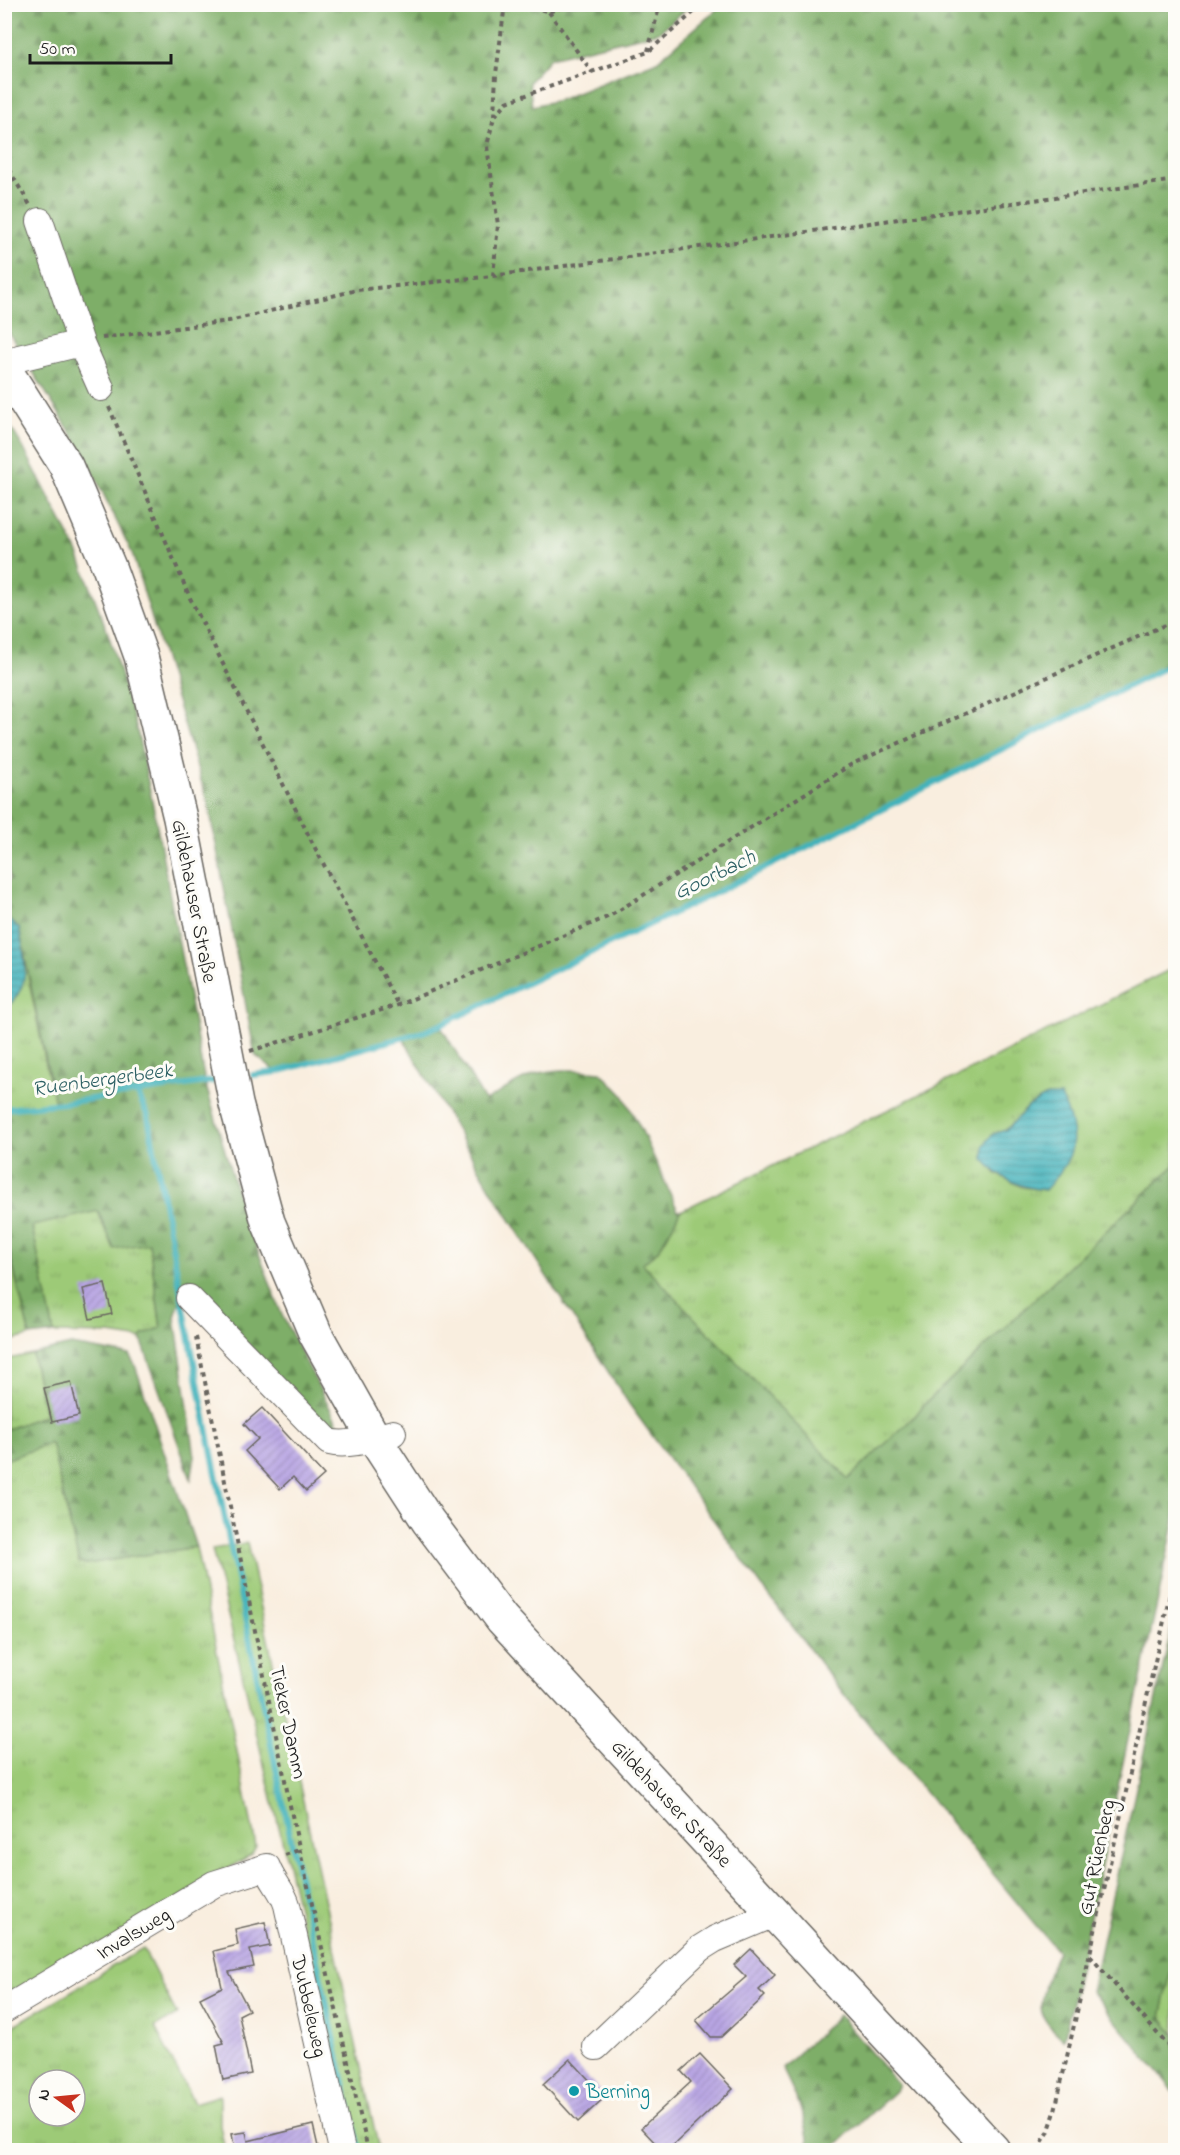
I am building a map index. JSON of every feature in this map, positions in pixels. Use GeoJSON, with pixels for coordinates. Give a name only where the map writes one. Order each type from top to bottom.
{"type":"FeatureCollection","features":[{"type":"Feature","properties":{"kind":"main road","name":"Gildehauser Straße"},"geometry":{"type":"LineString","coordinates":[[5,368],[66,466],[109,567],[141,656],[180,818],[233,1094],[268,1222],[316,1335],[383,1436],[428,1521],[502,1618],[993,2151]]}},
{"type":"Feature","properties":{"kind":"street"},"geometry":{"type":"LineString","coordinates":[[40,221],[81,343],[100,388]]}},
{"type":"Feature","properties":{"kind":"street"},"geometry":{"type":"LineString","coordinates":[[5,368],[19,358],[81,343]]}},
{"type":"Feature","properties":{"kind":"street"},"geometry":{"type":"LineString","coordinates":[[189,1298],[329,1442],[337,1444],[383,1436]]}},
{"type":"Feature","properties":{"kind":"street","name":"Invalsweg"},"geometry":{"type":"LineString","coordinates":[[4,2010],[214,1884],[276,1861]]}},
{"type":"Feature","properties":{"kind":"street","name":"Dubbeleweg"},"geometry":{"type":"LineString","coordinates":[[276,1861],[270,1878],[285,1898],[357,2144]]}},
{"type":"Feature","properties":{"kind":"street"},"geometry":{"type":"LineString","coordinates":[[596,2047],[699,1949],[715,1939],[774,1914]]}},
{"type":"Feature","properties":{"kind":"path"},"geometry":{"type":"LineString","coordinates":[[493,276],[498,225],[487,146],[494,117],[496,74],[505,4]]}},
{"type":"Feature","properties":{"kind":"path"},"geometry":{"type":"LineString","coordinates":[[524,4],[549,12],[592,72]]}},
{"type":"Feature","properties":{"kind":"path"},"geometry":{"type":"LineString","coordinates":[[549,12],[571,4]]}},
{"type":"Feature","properties":{"kind":"path"},"geometry":{"type":"LineString","coordinates":[[648,52],[660,4]]}},
{"type":"Feature","properties":{"kind":"path"},"geometry":{"type":"LineString","coordinates":[[494,117],[507,102],[648,52],[704,4]]}},
{"type":"Feature","properties":{"kind":"path"},"geometry":{"type":"LineString","coordinates":[[4,162],[40,221]]}},
{"type":"Feature","properties":{"kind":"path"},"geometry":{"type":"LineString","coordinates":[[81,343],[109,337],[229,321],[357,290],[493,276],[1176,180]]}},
{"type":"Feature","properties":{"kind":"path"},"geometry":{"type":"LineString","coordinates":[[100,388],[190,598],[314,846],[398,1005]]}},
{"type":"Feature","properties":{"kind":"path"},"geometry":{"type":"LineString","coordinates":[[244,1053],[398,1005],[610,916],[852,764],[1176,620]]}},
{"type":"Feature","properties":{"kind":"path","name":"Tieker Damm"},"geometry":{"type":"LineString","coordinates":[[189,1298],[357,2144],[368,2151]]}},
{"type":"Feature","properties":{"kind":"path","name":"Gut Rüenberg"},"geometry":{"type":"LineString","coordinates":[[1037,2151],[1048,2133],[1054,2115],[1176,1567]]}},
{"type":"Feature","properties":{"kind":"path"},"geometry":{"type":"LineString","coordinates":[[276,1861],[300,1849]]}},
{"type":"Feature","properties":{"kind":"path"},"geometry":{"type":"LineString","coordinates":[[1090,1955],[1176,2055]]}},
{"type":"Feature","properties":{"kind":"green space"},"geometry":{"type":"Polygon","coordinates":[[[5,5],[691,5],[659,32],[550,58],[529,82],[532,106],[559,100],[657,61],[722,5],[1173,5],[1170,40],[1173,83],[1176,89],[1175,662],[713,894],[440,1025],[485,1101],[528,1077],[544,1072],[565,1070],[601,1072],[623,1095],[680,1211],[660,1247],[642,1263],[848,1479],[1175,1165],[1175,1519],[1064,2040],[1046,2021],[1041,2007],[1046,1982],[1058,1952],[842,1692],[629,1404],[496,1198],[403,1038],[276,1072],[255,1055],[209,807],[132,553],[83,452],[5,327],[5,5]]]}},
{"type":"Feature","properties":{"kind":"green space"},"geometry":{"type":"Polygon","coordinates":[[[5,418],[23,447],[77,551],[109,636],[137,730],[205,1082],[241,1206],[282,1315],[340,1428],[334,1430],[182,1295],[175,1317],[195,1457],[191,1479],[141,1339],[143,1335],[161,1328],[149,1243],[114,1249],[98,1211],[32,1226],[54,1333],[30,1336],[5,1233],[5,1109],[55,1104],[19,928],[5,919],[4,882],[10,880],[4,842],[5,418]]]}},
{"type":"Feature","properties":{"kind":"green space"},"geometry":{"type":"Polygon","coordinates":[[[25,961],[51,1090],[121,1081],[5,1123],[5,1009],[19,993],[25,961]]]}},
{"type":"Feature","properties":{"kind":"green space"},"geometry":{"type":"Polygon","coordinates":[[[1175,967],[1175,1165],[851,1478],[847,1479],[641,1262],[655,1254],[660,1248],[680,1211],[1175,967]],[[1047,1096],[1029,1106],[1006,1130],[993,1134],[995,1173],[1022,1187],[1045,1190],[1047,1096]]]}},
{"type":"Feature","properties":{"kind":"green space"},"geometry":{"type":"Polygon","coordinates":[[[98,1211],[105,1230],[149,1242],[161,1329],[143,1335],[141,1339],[110,1334],[54,1333],[32,1226],[98,1211]]]}},
{"type":"Feature","properties":{"kind":"green space"},"geometry":{"type":"Polygon","coordinates":[[[4,1233],[30,1336],[5,1342],[4,1342],[4,1233]]]}},
{"type":"Feature","properties":{"kind":"green space"},"geometry":{"type":"Polygon","coordinates":[[[71,1345],[129,1355],[135,1365],[196,1547],[86,1564],[79,1563],[51,1443],[5,1460],[5,1430],[45,1415],[32,1354],[71,1345]]]}},
{"type":"Feature","properties":{"kind":"green space"},"geometry":{"type":"Polygon","coordinates":[[[32,1354],[45,1415],[5,1430],[4,1360],[32,1354]]]}},
{"type":"Feature","properties":{"kind":"green space"},"geometry":{"type":"Polygon","coordinates":[[[51,1443],[79,1563],[86,1564],[196,1547],[256,1846],[252,1854],[5,2005],[5,1460],[51,1443]]]}},
{"type":"Feature","properties":{"kind":"green space"},"geometry":{"type":"Polygon","coordinates":[[[247,1543],[379,2150],[352,2150],[290,1873],[212,1549],[247,1543]]]}},
{"type":"Feature","properties":{"kind":"green space"},"geometry":{"type":"Polygon","coordinates":[[[1175,1612],[1176,1949],[1161,2017],[1175,2035],[1175,2093],[1091,1991],[1175,1612]]]}},
{"type":"Feature","properties":{"kind":"green space"},"geometry":{"type":"Polygon","coordinates":[[[143,1948],[177,2015],[155,2027],[194,2103],[220,2095],[220,2126],[225,2150],[5,2150],[5,2031],[143,1948]]]}},
{"type":"Feature","properties":{"kind":"green space"},"geometry":{"type":"Polygon","coordinates":[[[1175,1949],[1175,2035],[1161,2017],[1175,1949]]]}},
{"type":"Feature","properties":{"kind":"green space"},"geometry":{"type":"Polygon","coordinates":[[[839,2015],[898,2084],[895,2091],[831,2150],[808,2150],[804,2119],[782,2068],[839,2015]]]}},
{"type":"Feature","properties":{"kind":"water"},"geometry":{"type":"Polygon","coordinates":[[[5,919],[19,928],[25,972],[20,991],[5,1009],[5,919]]]}},
{"type":"Feature","properties":{"kind":"water"},"geometry":{"type":"Polygon","coordinates":[[[1047,1096],[1061,1096],[1073,1135],[1072,1146],[1064,1167],[1045,1190],[1027,1187],[997,1173],[984,1160],[984,1145],[993,1134],[1006,1130],[1029,1106],[1047,1096]]]}},
{"type":"Feature","properties":{"kind":"building"},"geometry":{"type":"Polygon","coordinates":[[[105,1284],[112,1314],[90,1319],[83,1289],[105,1284]]]}},
{"type":"Feature","properties":{"kind":"building"},"geometry":{"type":"Polygon","coordinates":[[[71,1382],[79,1416],[52,1422],[44,1388],[71,1382]]]}},
{"type":"Feature","properties":{"kind":"building"},"geometry":{"type":"Polygon","coordinates":[[[262,1408],[324,1475],[306,1491],[293,1477],[280,1489],[245,1451],[258,1439],[244,1424],[262,1408]]]}},
{"type":"Feature","properties":{"kind":"building"},"geometry":{"type":"Polygon","coordinates":[[[265,1922],[270,1946],[250,1950],[254,1967],[229,1972],[249,2010],[239,2015],[251,2074],[223,2080],[216,2045],[224,2043],[200,1998],[222,1987],[214,1951],[238,1945],[235,1929],[265,1922]]]}},
{"type":"Feature","properties":{"kind":"building"},"geometry":{"type":"Polygon","coordinates":[[[751,1949],[775,1975],[759,1990],[765,1996],[721,2037],[711,2037],[696,2020],[746,1977],[734,1965],[751,1949]]]}},
{"type":"Feature","properties":{"kind":"building"},"geometry":{"type":"Polygon","coordinates":[[[700,2054],[733,2089],[667,2151],[663,2151],[641,2128],[691,2082],[681,2071],[700,2054]]]}},
{"type":"Feature","properties":{"kind":"building","name":"Berning"},"geometry":{"type":"Polygon","coordinates":[[[570,2059],[605,2097],[578,2122],[543,2084],[570,2059]]]}},
{"type":"Feature","properties":{"kind":"building"},"geometry":{"type":"Polygon","coordinates":[[[313,2125],[319,2151],[235,2151],[232,2134],[246,2132],[248,2141],[313,2125]]]}},
{"type":"Feature","properties":{"kind":"waterway","name":"Goorbach"},"geometry":{"type":"LineString","coordinates":[[253,1075],[276,1072],[423,1032],[440,1025],[713,894],[1176,662]]}},
{"type":"Feature","properties":{"kind":"waterway","name":"Ruenbergerbeek"},"geometry":{"type":"LineString","coordinates":[[4,1109],[64,1103],[213,1081]]}},
{"type":"Feature","properties":{"kind":"waterway"},"geometry":{"type":"LineString","coordinates":[[137,1092],[148,1116],[248,1634],[359,2150]]}},
{"type":"Feature","properties":{"kind":"place","name":"Berning"},"geometry":{"type":"Point","coordinates":[574,2091]}}]}
